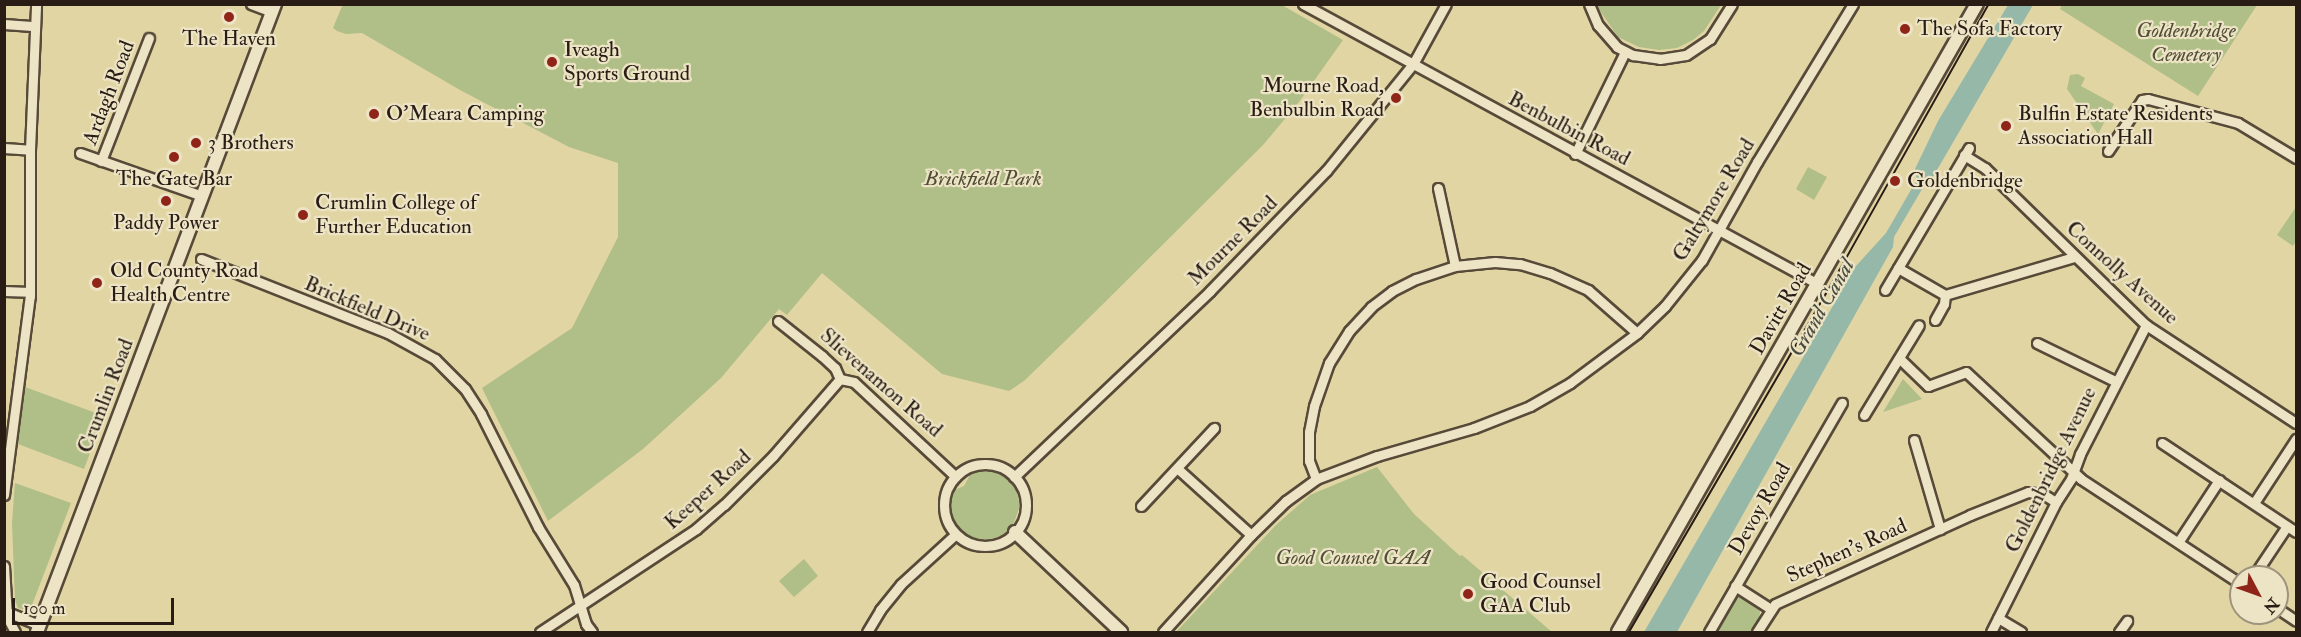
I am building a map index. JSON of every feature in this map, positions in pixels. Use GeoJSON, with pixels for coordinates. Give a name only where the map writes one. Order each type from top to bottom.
{"type":"FeatureCollection","features":[{"type":"Feature","properties":{"kind":"main road","name":"Davitt Road"},"geometry":{"type":"LineString","coordinates":[[1618,633],[1977,4]]}},
{"type":"Feature","properties":{"kind":"main road","name":"Crumlin Road"},"geometry":{"type":"LineString","coordinates":[[38,629],[274,8]]}},
{"type":"Feature","properties":{"kind":"main road"},"geometry":{"type":"LineString","coordinates":[[1015,532],[1121,633]]}},
{"type":"Feature","properties":{"kind":"street"},"geometry":{"type":"LineString","coordinates":[[4,495],[30,292],[30,150],[36,4]]}},
{"type":"Feature","properties":{"kind":"street"},"geometry":{"type":"LineString","coordinates":[[252,4],[274,8]]}},
{"type":"Feature","properties":{"kind":"street","name":"Benbulbin Road"},"geometry":{"type":"LineString","coordinates":[[1303,4],[1575,154],[1818,284]]}},
{"type":"Feature","properties":{"kind":"street","name":"Mourne Road"},"geometry":{"type":"LineString","coordinates":[[1014,477],[1282,219],[1356,136],[1413,64],[1446,4]]}},
{"type":"Feature","properties":{"kind":"street"},"geometry":{"type":"LineString","coordinates":[[1589,4],[1598,25],[1609,39],[1625,52],[1660,59],[1686,55],[1716,32],[1732,4]]}},
{"type":"Feature","properties":{"kind":"street","name":"Galtymore Road"},"geometry":{"type":"LineString","coordinates":[[1163,633],[1251,535],[1286,501],[1316,479],[1377,456],[1474,428],[1530,405],[1570,383],[1637,333],[1685,283],[1720,231],[1757,162],[1853,4]]}},
{"type":"Feature","properties":{"kind":"street"},"geometry":{"type":"LineString","coordinates":[[4,24],[35,27]]}},
{"type":"Feature","properties":{"kind":"street","name":"Ardagh Road"},"geometry":{"type":"LineString","coordinates":[[101,161],[149,38]]}},
{"type":"Feature","properties":{"kind":"street"},"geometry":{"type":"LineString","coordinates":[[1575,154],[1625,52]]}},
{"type":"Feature","properties":{"kind":"street"},"geometry":{"type":"LineString","coordinates":[[2108,151],[2142,100],[2148,99],[2238,123],[2296,158]]}},
{"type":"Feature","properties":{"kind":"street"},"geometry":{"type":"LineString","coordinates":[[4,148],[30,150]]}},
{"type":"Feature","properties":{"kind":"street","name":"Connolly Avenue"},"geometry":{"type":"LineString","coordinates":[[1898,268],[1967,152],[2146,324],[2296,423]]}},
{"type":"Feature","properties":{"kind":"street","name":"Ardagh Road"},"geometry":{"type":"LineString","coordinates":[[80,153],[202,196]]}},
{"type":"Feature","properties":{"kind":"street"},"geometry":{"type":"LineString","coordinates":[[1438,188],[1455,266]]}},
{"type":"Feature","properties":{"kind":"street"},"geometry":{"type":"LineString","coordinates":[[1885,290],[1898,268],[1945,296],[2074,257]]}},
{"type":"Feature","properties":{"kind":"street","name":"Brickfield Drive"},"geometry":{"type":"LineString","coordinates":[[201,259],[388,333],[435,359],[463,386],[481,414],[538,527],[574,585],[582,607]]}},
{"type":"Feature","properties":{"kind":"street"},"geometry":{"type":"LineString","coordinates":[[1316,479],[1309,461],[1309,432],[1321,384],[1337,349],[1371,307],[1392,291],[1434,272],[1455,266],[1495,262],[1520,264],[1576,284],[1601,299],[1637,333]]}},
{"type":"Feature","properties":{"kind":"street"},"geometry":{"type":"LineString","coordinates":[[4,291],[30,292]]}},
{"type":"Feature","properties":{"kind":"street"},"geometry":{"type":"LineString","coordinates":[[1935,320],[1944,304],[1945,296]]}},
{"type":"Feature","properties":{"kind":"street","name":"Slievenamon Road"},"geometry":{"type":"LineString","coordinates":[[778,321],[835,368],[840,379],[854,382],[956,477]]}},
{"type":"Feature","properties":{"kind":"street","name":"Goldenbridge Avenue"},"geometry":{"type":"LineString","coordinates":[[1991,633],[2056,502],[2074,472],[2080,454],[2115,381],[2146,324]]}},
{"type":"Feature","properties":{"kind":"street"},"geometry":{"type":"LineString","coordinates":[[1864,415],[1919,325]]}},
{"type":"Feature","properties":{"kind":"street"},"geometry":{"type":"LineString","coordinates":[[2037,343],[2115,381]]}},
{"type":"Feature","properties":{"kind":"street"},"geometry":{"type":"LineString","coordinates":[[1900,359],[1928,386],[1966,372],[2074,472],[2229,576]]}},
{"type":"Feature","properties":{"kind":"street","name":"Keeper Road"},"geometry":{"type":"LineString","coordinates":[[540,633],[666,551],[724,505],[773,456],[840,379]]}},
{"type":"Feature","properties":{"kind":"street","name":"Devoy Road"},"geometry":{"type":"LineString","coordinates":[[1709,633],[1842,403]]}},
{"type":"Feature","properties":{"kind":"street"},"geometry":{"type":"LineString","coordinates":[[1141,506],[1214,428]]}},
{"type":"Feature","properties":{"kind":"street"},"geometry":{"type":"LineString","coordinates":[[2254,503],[2296,439]]}},
{"type":"Feature","properties":{"kind":"street","name":"Stephen's Road"},"geometry":{"type":"LineString","coordinates":[[1914,440],[1940,529]]}},
{"type":"Feature","properties":{"kind":"street"},"geometry":{"type":"LineString","coordinates":[[2162,443],[2296,532]]}},
{"type":"Feature","properties":{"kind":"street"},"geometry":{"type":"LineString","coordinates":[[990,465],[1007,471],[1014,477],[1025,500],[1023,517],[1015,532],[1008,538],[990,545],[971,543],[956,534],[944,510],[946,492],[956,477],[971,466],[990,465]]}},
{"type":"Feature","properties":{"kind":"street"},"geometry":{"type":"LineString","coordinates":[[1178,469],[1251,535]]}},
{"type":"Feature","properties":{"kind":"street"},"geometry":{"type":"LineString","coordinates":[[2179,541],[2219,480]]}},
{"type":"Feature","properties":{"kind":"street","name":"Stephen's Road"},"geometry":{"type":"LineString","coordinates":[[1757,633],[1771,609],[1784,600],[1940,529],[2028,492],[2043,494],[2056,502]]}},
{"type":"Feature","properties":{"kind":"street"},"geometry":{"type":"LineString","coordinates":[[2261,565],[2287,526]]}},
{"type":"Feature","properties":{"kind":"street"},"geometry":{"type":"LineString","coordinates":[[867,633],[880,610],[901,584],[956,534]]}},
{"type":"Feature","properties":{"kind":"street"},"geometry":{"type":"LineString","coordinates":[[4,566],[7,612],[15,633]]}},
{"type":"Feature","properties":{"kind":"street","name":"Stephen's Road"},"geometry":{"type":"LineString","coordinates":[[1735,586],[1771,609]]}},
{"type":"Feature","properties":{"kind":"street"},"geometry":{"type":"LineString","coordinates":[[582,607],[586,624],[592,633]]}},
{"type":"Feature","properties":{"kind":"street"},"geometry":{"type":"LineString","coordinates":[[7,612],[38,629]]}},
{"type":"Feature","properties":{"kind":"street"},"geometry":{"type":"LineString","coordinates":[[1998,618],[2021,633]]}},
{"type":"Feature","properties":{"kind":"street"},"geometry":{"type":"LineString","coordinates":[[2119,633],[2127,621]]}},
{"type":"Feature","properties":{"kind":"green space","name":"Brickfield Park"},"geometry":{"type":"Polygon","coordinates":[[[343,4],[1280,4],[1343,40],[1299,102],[1263,145],[1024,381],[1009,391],[942,374],[822,273],[787,315],[779,309],[721,378],[643,449],[548,521],[482,388],[572,328],[618,237],[618,163],[569,147],[460,90],[362,33],[346,34],[337,31],[333,28],[343,4]]]}},
{"type":"Feature","properties":{"kind":"green space","name":"Goldenbridge Cemetery"},"geometry":{"type":"Polygon","coordinates":[[[2062,4],[2257,5],[2198,96],[2060,9],[2062,4]]]}},
{"type":"Feature","properties":{"kind":"green space"},"geometry":{"type":"Polygon","coordinates":[[[1596,5],[1721,5],[1704,31],[1693,40],[1677,48],[1659,50],[1639,47],[1618,37],[1596,5]]]}},
{"type":"Feature","properties":{"kind":"green space"},"geometry":{"type":"Polygon","coordinates":[[[2078,74],[2085,78],[2081,86],[2114,104],[2098,134],[2067,89],[2070,75],[2078,74]]]}},
{"type":"Feature","properties":{"kind":"green space"},"geometry":{"type":"Polygon","coordinates":[[[1808,167],[1827,177],[1814,200],[1796,189],[1808,167]]]}},
{"type":"Feature","properties":{"kind":"green space"},"geometry":{"type":"Polygon","coordinates":[[[2296,207],[2296,241],[2293,246],[2277,235],[2296,207]]]}},
{"type":"Feature","properties":{"kind":"green space"},"geometry":{"type":"Polygon","coordinates":[[[1903,379],[1922,399],[1883,412],[1903,379]]]}},
{"type":"Feature","properties":{"kind":"green space"},"geometry":{"type":"Polygon","coordinates":[[[25,387],[104,416],[84,469],[18,444],[25,387]]]}},
{"type":"Feature","properties":{"kind":"green space","name":"Good Counsel GAA"},"geometry":{"type":"Polygon","coordinates":[[[1377,467],[1414,514],[1460,556],[1462,555],[1552,632],[1176,632],[1276,525],[1310,495],[1377,467]]]}},
{"type":"Feature","properties":{"kind":"green space"},"geometry":{"type":"Polygon","coordinates":[[[983,470],[997,472],[1009,480],[1017,492],[1020,506],[1013,525],[1003,535],[985,541],[971,539],[960,531],[952,520],[949,507],[952,491],[964,486],[971,473],[983,470]]]}},
{"type":"Feature","properties":{"kind":"green space"},"geometry":{"type":"Polygon","coordinates":[[[15,483],[71,503],[32,605],[25,610],[18,608],[15,600],[12,523],[15,483]]]}},
{"type":"Feature","properties":{"kind":"green space"},"geometry":{"type":"Polygon","coordinates":[[[804,559],[818,576],[794,597],[779,581],[804,559]]]}},
{"type":"Feature","properties":{"kind":"green space"},"geometry":{"type":"Polygon","coordinates":[[[1739,596],[1760,611],[1759,622],[1752,632],[1714,632],[1734,599],[1739,596]]]}},
{"type":"Feature","properties":{"kind":"shaded area"},"geometry":{"type":"Polygon","coordinates":[[[2008,5],[2033,5],[1930,182],[1925,184],[1894,237],[1893,247],[1677,632],[1644,632],[1856,266],[1886,233],[1917,180],[1915,169],[1938,121],[2008,5]]]}},
{"type":"Feature","properties":{"kind":"tram line"},"geometry":{"type":"LineString","coordinates":[[1629,632],[1839,271],[1989,4]]}},
{"type":"Feature","properties":{"kind":"place","name":"The Haven"},"geometry":{"type":"Point","coordinates":[229,17]}},
{"type":"Feature","properties":{"kind":"place","name":"The Sofa Factory"},"geometry":{"type":"Point","coordinates":[1905,29]}},
{"type":"Feature","properties":{"kind":"place","name":"Iveagh Sports Ground"},"geometry":{"type":"Point","coordinates":[552,62]}},
{"type":"Feature","properties":{"kind":"place","name":"Mourne Road, Benbulbin Road"},"geometry":{"type":"Point","coordinates":[1396,98]}},
{"type":"Feature","properties":{"kind":"place","name":"O'Meara Camping"},"geometry":{"type":"Point","coordinates":[374,114]}},
{"type":"Feature","properties":{"kind":"place","name":"Bulfin Estate Residents Association Hall"},"geometry":{"type":"Point","coordinates":[2006,126]}},
{"type":"Feature","properties":{"kind":"place","name":"3 Brothers"},"geometry":{"type":"Point","coordinates":[196,143]}},
{"type":"Feature","properties":{"kind":"place","name":"The Gate Bar"},"geometry":{"type":"Point","coordinates":[174,157]}},
{"type":"Feature","properties":{"kind":"place","name":"Goldenbridge"},"geometry":{"type":"Point","coordinates":[1895,181]}},
{"type":"Feature","properties":{"kind":"place","name":"Paddy Power"},"geometry":{"type":"Point","coordinates":[166,201]}},
{"type":"Feature","properties":{"kind":"place","name":"Crumlin College of Further Education"},"geometry":{"type":"Point","coordinates":[303,215]}},
{"type":"Feature","properties":{"kind":"place","name":"Old County Road Health Centre"},"geometry":{"type":"Point","coordinates":[97,283]}},
{"type":"Feature","properties":{"kind":"place","name":"Good Counsel GAA Club"},"geometry":{"type":"Point","coordinates":[1468,594]}},
{"type":"Feature","properties":{"kind":"water label","name":"Grand Canal"},"geometry":{"type":"Point","coordinates":[1822,308]}}]}
